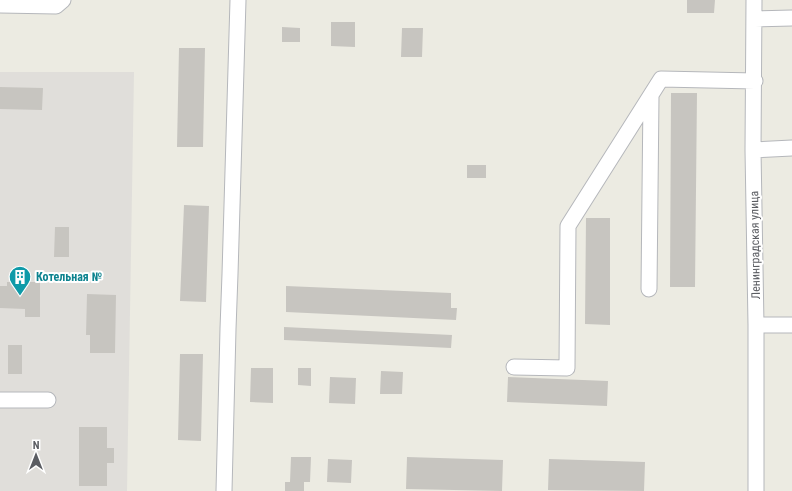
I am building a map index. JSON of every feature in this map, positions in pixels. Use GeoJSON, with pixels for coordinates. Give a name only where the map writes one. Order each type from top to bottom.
{"type":"FeatureCollection","features":[{"type":"Feature","properties":{"kind":"street"},"geometry":{"type":"LineString","coordinates":[[0,5],[56,6],[64,0]]}},
{"type":"Feature","properties":{"kind":"street"},"geometry":{"type":"LineString","coordinates":[[224,491],[238,0]]}},
{"type":"Feature","properties":{"kind":"street","name":"Ленинградская улица"},"geometry":{"type":"LineString","coordinates":[[754,0],[755,81],[753,150],[756,325],[756,491]]}},
{"type":"Feature","properties":{"kind":"street"},"geometry":{"type":"LineString","coordinates":[[754,19],[792,18]]}},
{"type":"Feature","properties":{"kind":"street"},"geometry":{"type":"LineString","coordinates":[[514,367],[567,368],[568,226],[661,79],[755,81]]}},
{"type":"Feature","properties":{"kind":"street"},"geometry":{"type":"LineString","coordinates":[[649,288],[650,96]]}},
{"type":"Feature","properties":{"kind":"street"},"geometry":{"type":"LineString","coordinates":[[753,150],[792,148]]}},
{"type":"Feature","properties":{"kind":"street"},"geometry":{"type":"LineString","coordinates":[[756,325],[792,325]]}},
{"type":"Feature","properties":{"kind":"street"},"geometry":{"type":"LineString","coordinates":[[0,400],[48,400]]}},
{"type":"Feature","properties":{"kind":"shaded area"},"geometry":{"type":"Polygon","coordinates":[[[0,72],[134,72],[127,491],[0,491],[0,72]]]}},
{"type":"Feature","properties":{"kind":"building"},"geometry":{"type":"Polygon","coordinates":[[[687,0],[715,0],[714,13],[687,13],[687,0]]]}},
{"type":"Feature","properties":{"kind":"building"},"geometry":{"type":"Polygon","coordinates":[[[331,22],[355,22],[355,47],[331,46],[331,22]]]}},
{"type":"Feature","properties":{"kind":"building"},"geometry":{"type":"Polygon","coordinates":[[[282,27],[300,28],[300,42],[282,42],[282,27]]]}},
{"type":"Feature","properties":{"kind":"building"},"geometry":{"type":"Polygon","coordinates":[[[402,28],[423,28],[422,57],[401,57],[402,28]]]}},
{"type":"Feature","properties":{"kind":"building"},"geometry":{"type":"Polygon","coordinates":[[[179,48],[205,48],[203,147],[177,147],[179,48]]]}},
{"type":"Feature","properties":{"kind":"building"},"geometry":{"type":"Polygon","coordinates":[[[0,87],[43,88],[42,110],[0,109],[0,87]]]}},
{"type":"Feature","properties":{"kind":"building"},"geometry":{"type":"Polygon","coordinates":[[[671,93],[697,93],[695,287],[670,287],[671,93]]]}},
{"type":"Feature","properties":{"kind":"building"},"geometry":{"type":"Polygon","coordinates":[[[467,165],[486,165],[486,178],[467,178],[467,165]]]}},
{"type":"Feature","properties":{"kind":"building"},"geometry":{"type":"Polygon","coordinates":[[[184,205],[209,206],[206,302],[180,301],[184,205]]]}},
{"type":"Feature","properties":{"kind":"building"},"geometry":{"type":"Polygon","coordinates":[[[586,218],[610,218],[610,325],[585,324],[586,218]]]}},
{"type":"Feature","properties":{"kind":"building"},"geometry":{"type":"Polygon","coordinates":[[[55,227],[69,227],[69,257],[54,257],[55,227]]]}},
{"type":"Feature","properties":{"kind":"building","name":"Котельная №"},"geometry":{"type":"Polygon","coordinates":[[[7,282],[40,282],[40,317],[25,317],[25,309],[0,308],[0,286],[7,286],[7,282]]]}},
{"type":"Feature","properties":{"kind":"building"},"geometry":{"type":"Polygon","coordinates":[[[286,286],[451,293],[451,308],[457,308],[456,320],[286,312],[286,286]]]}},
{"type":"Feature","properties":{"kind":"building"},"geometry":{"type":"Polygon","coordinates":[[[87,294],[116,295],[115,353],[90,353],[90,335],[86,335],[87,294]]]}},
{"type":"Feature","properties":{"kind":"building"},"geometry":{"type":"Polygon","coordinates":[[[284,327],[452,335],[451,348],[284,340],[284,327]]]}},
{"type":"Feature","properties":{"kind":"building"},"geometry":{"type":"Polygon","coordinates":[[[8,345],[22,345],[22,374],[8,374],[8,345]]]}},
{"type":"Feature","properties":{"kind":"building"},"geometry":{"type":"Polygon","coordinates":[[[180,354],[203,354],[201,441],[178,440],[180,354]]]}},
{"type":"Feature","properties":{"kind":"building"},"geometry":{"type":"Polygon","coordinates":[[[251,368],[273,368],[273,403],[250,402],[251,368]]]}},
{"type":"Feature","properties":{"kind":"building"},"geometry":{"type":"Polygon","coordinates":[[[298,368],[311,368],[311,386],[298,385],[298,368]]]}},
{"type":"Feature","properties":{"kind":"building"},"geometry":{"type":"Polygon","coordinates":[[[381,371],[403,372],[402,394],[380,394],[381,371]]]}},
{"type":"Feature","properties":{"kind":"building"},"geometry":{"type":"Polygon","coordinates":[[[330,377],[356,378],[355,404],[329,403],[330,377]]]}},
{"type":"Feature","properties":{"kind":"building"},"geometry":{"type":"Polygon","coordinates":[[[508,377],[608,381],[607,406],[507,402],[508,377]]]}},
{"type":"Feature","properties":{"kind":"building"},"geometry":{"type":"Polygon","coordinates":[[[79,427],[107,427],[107,448],[114,448],[114,463],[107,463],[107,486],[79,486],[79,427]]]}},
{"type":"Feature","properties":{"kind":"building"},"geometry":{"type":"Polygon","coordinates":[[[291,457],[311,457],[310,482],[304,482],[304,491],[285,491],[285,482],[290,482],[291,457]]]}},
{"type":"Feature","properties":{"kind":"building"},"geometry":{"type":"Polygon","coordinates":[[[407,457],[503,460],[502,491],[406,489],[407,457]]]}},
{"type":"Feature","properties":{"kind":"building"},"geometry":{"type":"Polygon","coordinates":[[[328,459],[352,460],[351,483],[327,482],[328,459]]]}},
{"type":"Feature","properties":{"kind":"building"},"geometry":{"type":"Polygon","coordinates":[[[549,459],[645,462],[644,491],[548,490],[549,459]]]}},
{"type":"Feature","properties":{"kind":"place","name":"Котельная №"},"geometry":{"type":"Point","coordinates":[20,296]}}]}
